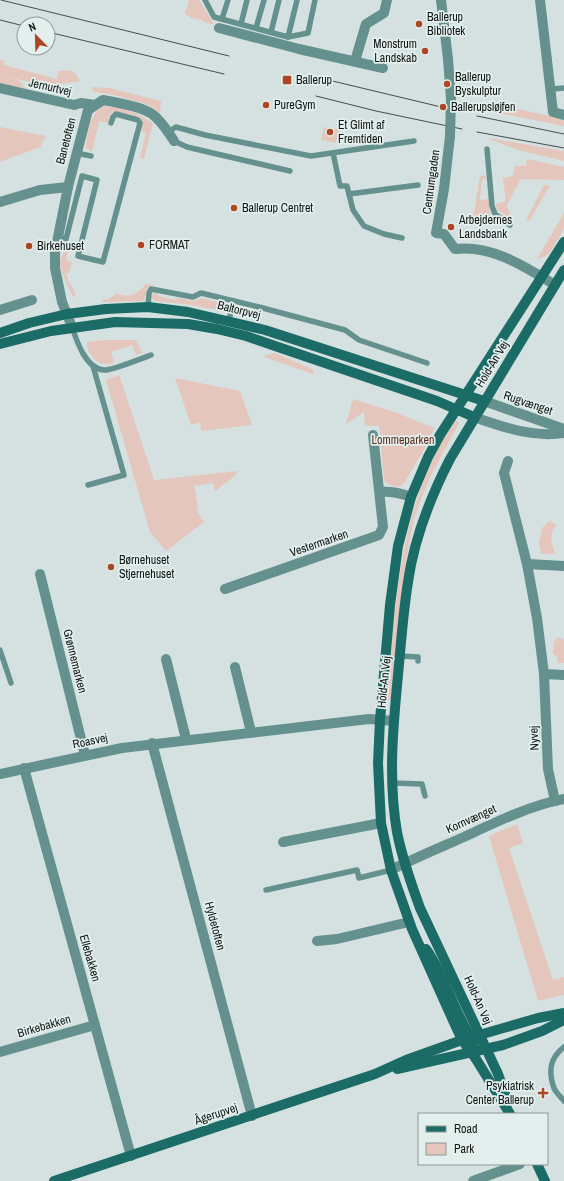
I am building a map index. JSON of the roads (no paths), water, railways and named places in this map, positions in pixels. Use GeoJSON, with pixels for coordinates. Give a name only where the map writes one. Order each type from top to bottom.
{"type":"FeatureCollection","features":[{"type":"Feature","properties":{"kind":"street"},"geometry":{"type":"LineString","coordinates":[[355,61],[366,24],[384,13],[387,0]]}},
{"type":"Feature","properties":{"kind":"street","name":"Centrumgaden"},"geometry":{"type":"LineString","coordinates":[[441,0],[448,59],[450,136],[444,189],[436,233],[444,234],[455,249],[466,248],[493,253],[509,259],[554,285]]}},
{"type":"Feature","properties":{"kind":"street"},"geometry":{"type":"LineString","coordinates":[[540,0],[552,89],[553,112],[564,115]]}},
{"type":"Feature","properties":{"kind":"street"},"geometry":{"type":"LineString","coordinates":[[221,23],[299,49],[383,68]]}},
{"type":"Feature","properties":{"kind":"street","name":"Jernurtvej"},"geometry":{"type":"LineString","coordinates":[[0,88],[74,105],[81,103],[95,105]]}},
{"type":"Feature","properties":{"kind":"street"},"geometry":{"type":"LineString","coordinates":[[95,105],[102,100],[146,111],[157,118],[174,141]]}},
{"type":"Feature","properties":{"kind":"street","name":"Banetoften"},"geometry":{"type":"LineString","coordinates":[[72,327],[62,302],[55,268],[55,252],[76,153],[88,110],[95,105]]}},
{"type":"Feature","properties":{"kind":"street"},"geometry":{"type":"LineString","coordinates":[[0,202],[40,190],[68,187]]}},
{"type":"Feature","properties":{"kind":"street","name":"Hold-An Vej"},"geometry":{"type":"LineString","coordinates":[[511,1113],[498,1074],[486,1049],[471,1038],[411,925],[391,870],[381,823],[378,763],[380,720],[390,605],[398,546],[411,498],[428,457],[464,395],[564,242]]}},
{"type":"Feature","properties":{"kind":"street","name":"Hold-An Vej"},"geometry":{"type":"LineString","coordinates":[[510,1113],[471,1052],[471,1038],[420,908],[405,863],[397,833],[392,783],[394,721],[408,581],[420,529],[438,483],[450,459],[564,270]]}},
{"type":"Feature","properties":{"kind":"street"},"geometry":{"type":"LineString","coordinates":[[0,310],[32,300]]}},
{"type":"Feature","properties":{"kind":"street","name":"Baltorpvej"},"geometry":{"type":"LineString","coordinates":[[0,333],[29,323],[67,314],[106,309],[148,307],[188,312],[265,330],[484,401]]}},
{"type":"Feature","properties":{"kind":"street","name":"Baltorpvej"},"geometry":{"type":"LineString","coordinates":[[0,344],[51,331],[115,322],[188,324],[246,336],[456,409],[474,417]]}},
{"type":"Feature","properties":{"kind":"street","name":"Rugvænget"},"geometry":{"type":"LineString","coordinates":[[484,401],[564,429]]}},
{"type":"Feature","properties":{"kind":"street","name":"Rugvænget"},"geometry":{"type":"LineString","coordinates":[[474,417],[518,432],[550,435],[564,433]]}},
{"type":"Feature","properties":{"kind":"street","name":"Vestermarken"},"geometry":{"type":"LineString","coordinates":[[225,589],[378,535],[383,526],[373,435]]}},
{"type":"Feature","properties":{"kind":"street","name":"Nyvej"},"geometry":{"type":"LineString","coordinates":[[508,461],[504,473],[527,564],[537,618],[544,674],[548,769],[560,800]]}},
{"type":"Feature","properties":{"kind":"street"},"geometry":{"type":"LineString","coordinates":[[380,492],[389,491],[400,493],[411,498]]}},
{"type":"Feature","properties":{"kind":"street"},"geometry":{"type":"LineString","coordinates":[[527,564],[564,566]]}},
{"type":"Feature","properties":{"kind":"street","name":"Grønnemarken"},"geometry":{"type":"LineString","coordinates":[[40,574],[85,755]]}},
{"type":"Feature","properties":{"kind":"street"},"geometry":{"type":"LineString","coordinates":[[166,659],[186,739]]}},
{"type":"Feature","properties":{"kind":"street"},"geometry":{"type":"LineString","coordinates":[[235,667],[251,732]]}},
{"type":"Feature","properties":{"kind":"street"},"geometry":{"type":"LineString","coordinates":[[544,674],[564,675]]}},
{"type":"Feature","properties":{"kind":"street","name":"Roasvej"},"geometry":{"type":"LineString","coordinates":[[0,774],[85,755],[152,743],[369,719],[394,721]]}},
{"type":"Feature","properties":{"kind":"street","name":"Hyldetoften"},"geometry":{"type":"LineString","coordinates":[[152,743],[252,1116]]}},
{"type":"Feature","properties":{"kind":"street","name":"Ellebakken"},"geometry":{"type":"LineString","coordinates":[[24,768],[131,1156]]}},
{"type":"Feature","properties":{"kind":"street","name":"Kornvænget"},"geometry":{"type":"LineString","coordinates":[[391,870],[493,824],[560,800]]}},
{"type":"Feature","properties":{"kind":"street"},"geometry":{"type":"LineString","coordinates":[[283,842],[381,823]]}},
{"type":"Feature","properties":{"kind":"street"},"geometry":{"type":"LineString","coordinates":[[317,941],[337,939],[411,925]]}},
{"type":"Feature","properties":{"kind":"street","name":"Ågerupvej"},"geometry":{"type":"LineString","coordinates":[[385,1071],[406,1060],[471,1038],[538,1018],[564,1013]]}},
{"type":"Feature","properties":{"kind":"street","name":"Ågerupvej"},"geometry":{"type":"LineString","coordinates":[[54,1181],[385,1071],[502,1045],[535,1033],[564,1020]]}},
{"type":"Feature","properties":{"kind":"street","name":"Birkebakken"},"geometry":{"type":"LineString","coordinates":[[0,1052],[95,1025]]}},
{"type":"Feature","properties":{"kind":"street"},"geometry":{"type":"LineString","coordinates":[[473,1181],[517,1165]]}},
{"type":"Feature","properties":{"kind":"street"},"geometry":{"type":"LineString","coordinates":[[537,1165],[545,1181]]}},
{"type":"Feature","properties":{"kind":"lane"},"geometry":{"type":"LineString","coordinates":[[205,0],[214,17],[221,23],[241,24],[288,37],[308,33],[315,0]]}},
{"type":"Feature","properties":{"kind":"lane"},"geometry":{"type":"LineString","coordinates":[[221,23],[228,0]]}},
{"type":"Feature","properties":{"kind":"lane"},"geometry":{"type":"LineString","coordinates":[[241,24],[247,0]]}},
{"type":"Feature","properties":{"kind":"lane"},"geometry":{"type":"LineString","coordinates":[[256,28],[264,0]]}},
{"type":"Feature","properties":{"kind":"lane"},"geometry":{"type":"LineString","coordinates":[[271,32],[279,0]]}},
{"type":"Feature","properties":{"kind":"lane"},"geometry":{"type":"LineString","coordinates":[[288,37],[297,0]]}},
{"type":"Feature","properties":{"kind":"lane"},"geometry":{"type":"LineString","coordinates":[[552,89],[564,88]]}},
{"type":"Feature","properties":{"kind":"lane"},"geometry":{"type":"LineString","coordinates":[[58,237],[66,239],[82,176],[97,180],[78,256],[103,262],[140,123],[138,120],[116,114],[111,123]]}},
{"type":"Feature","properties":{"kind":"lane"},"geometry":{"type":"LineString","coordinates":[[168,132],[176,128],[310,156],[414,141]]}},
{"type":"Feature","properties":{"kind":"lane"},"geometry":{"type":"LineString","coordinates":[[174,141],[187,147],[290,170]]}},
{"type":"Feature","properties":{"kind":"lane"},"geometry":{"type":"LineString","coordinates":[[487,150],[492,206],[495,214],[510,225]]}},
{"type":"Feature","properties":{"kind":"lane"},"geometry":{"type":"LineString","coordinates":[[333,152],[340,186],[347,186],[353,210],[364,226],[384,234],[402,238]]}},
{"type":"Feature","properties":{"kind":"lane"},"geometry":{"type":"LineString","coordinates":[[76,153],[91,156]]}},
{"type":"Feature","properties":{"kind":"lane"},"geometry":{"type":"LineString","coordinates":[[349,194],[418,185]]}},
{"type":"Feature","properties":{"kind":"lane"},"geometry":{"type":"LineString","coordinates":[[148,307],[149,293],[151,289],[193,296],[201,293],[345,330],[359,340],[428,363]]}},
{"type":"Feature","properties":{"kind":"lane"},"geometry":{"type":"LineString","coordinates":[[229,321],[233,301]]}},
{"type":"Feature","properties":{"kind":"lane"},"geometry":{"type":"LineString","coordinates":[[72,327],[84,354],[93,366],[124,475],[88,485]]}},
{"type":"Feature","properties":{"kind":"lane"},"geometry":{"type":"LineString","coordinates":[[93,366],[104,371],[151,355]]}},
{"type":"Feature","properties":{"kind":"lane"},"geometry":{"type":"LineString","coordinates":[[0,650],[11,683]]}},
{"type":"Feature","properties":{"kind":"lane"},"geometry":{"type":"LineString","coordinates":[[400,656],[418,657],[418,661]]}},
{"type":"Feature","properties":{"kind":"lane"},"geometry":{"type":"LineString","coordinates":[[392,783],[422,784],[425,796]]}},
{"type":"Feature","properties":{"kind":"lane"},"geometry":{"type":"LineString","coordinates":[[266,890],[357,870],[359,878],[391,870]]}},
{"type":"Feature","properties":{"kind":"lane"},"geometry":{"type":"LineString","coordinates":[[564,1047],[556,1054],[552,1062],[551,1071],[554,1089],[564,1101]]}},
{"type":"Feature","properties":{"kind":"tram line"},"geometry":{"type":"LineString","coordinates":[[1,0],[229,56]]}},
{"type":"Feature","properties":{"kind":"tram line"},"geometry":{"type":"LineString","coordinates":[[0,20],[16,24]]}},
{"type":"Feature","properties":{"kind":"tram line"},"geometry":{"type":"LineString","coordinates":[[56,34],[224,74]]}},
{"type":"Feature","properties":{"kind":"tram line"},"geometry":{"type":"LineString","coordinates":[[320,78],[462,112]]}},
{"type":"Feature","properties":{"kind":"tram line"},"geometry":{"type":"LineString","coordinates":[[316,96],[376,111],[462,129]]}},
{"type":"Feature","properties":{"kind":"tram line"},"geometry":{"type":"LineString","coordinates":[[477,116],[564,134]]}},
{"type":"Feature","properties":{"kind":"tram line"},"geometry":{"type":"LineString","coordinates":[[477,132],[564,148]]}},
{"type":"Feature","properties":{"kind":"place","name":"Ballerup Bibliotek"},"geometry":{"type":"Point","coordinates":[419,24]}},
{"type":"Feature","properties":{"kind":"place","name":"Monstrum Landskab"},"geometry":{"type":"Point","coordinates":[425,51]}},
{"type":"Feature","properties":{"kind":"place","name":"Ballerup"},"geometry":{"type":"Point","coordinates":[287,80]}},
{"type":"Feature","properties":{"kind":"place","name":"Ballerup Byskulptur"},"geometry":{"type":"Point","coordinates":[447,84]}},
{"type":"Feature","properties":{"kind":"place","name":"PureGym"},"geometry":{"type":"Point","coordinates":[266,105]}},
{"type":"Feature","properties":{"kind":"place","name":"Ballerupsløjfen"},"geometry":{"type":"Point","coordinates":[443,107]}},
{"type":"Feature","properties":{"kind":"place","name":"Et Glimt af Fremtiden"},"geometry":{"type":"Point","coordinates":[330,132]}},
{"type":"Feature","properties":{"kind":"place","name":"Ballerup Centret"},"geometry":{"type":"Point","coordinates":[234,208]}},
{"type":"Feature","properties":{"kind":"place","name":"Arbejdernes Landsbank"},"geometry":{"type":"Point","coordinates":[451,227]}},
{"type":"Feature","properties":{"kind":"place","name":"FORMAT"},"geometry":{"type":"Point","coordinates":[141,245]}},
{"type":"Feature","properties":{"kind":"place","name":"Birkehuset"},"geometry":{"type":"Point","coordinates":[29,246]}},
{"type":"Feature","properties":{"kind":"place","name":"Børnehuset Stjernehuset"},"geometry":{"type":"Point","coordinates":[111,567]}},
{"type":"Feature","properties":{"kind":"place","name":"Psykiatrisk Center Ballerup"},"geometry":{"type":"Point","coordinates":[543,1093]}},
{"type":"Feature","properties":{"kind":"park label","name":"Lommeparken"},"geometry":{"type":"Point","coordinates":[403,440]}}]}
